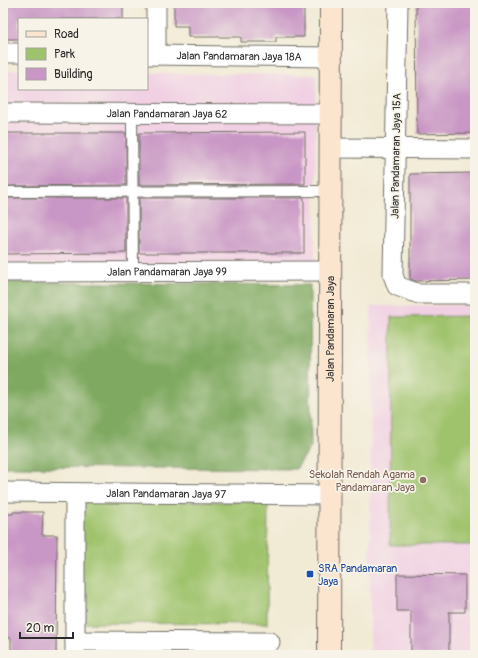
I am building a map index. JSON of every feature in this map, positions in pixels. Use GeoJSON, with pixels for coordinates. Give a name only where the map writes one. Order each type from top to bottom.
{"type":"FeatureCollection","features":[{"type":"Feature","properties":{"kind":"main road","name":"Jalan Pandamaran Jaya"},"geometry":{"type":"LineString","coordinates":[[329,655],[331,3]]}},
{"type":"Feature","properties":{"kind":"street"},"geometry":{"type":"LineString","coordinates":[[152,55],[156,3]]}},
{"type":"Feature","properties":{"kind":"street","name":"Jalan Pandamaran Jaya 15A"},"geometry":{"type":"LineString","coordinates":[[398,3],[393,275],[398,286],[419,294],[475,294]]}},
{"type":"Feature","properties":{"kind":"street"},"geometry":{"type":"LineString","coordinates":[[3,53],[18,53]]}},
{"type":"Feature","properties":{"kind":"street","name":"Jalan Pandamaran Jaya 18A"},"geometry":{"type":"LineString","coordinates":[[152,55],[331,57]]}},
{"type":"Feature","properties":{"kind":"street","name":"Jalan Pandamaran Jaya 62"},"geometry":{"type":"LineString","coordinates":[[3,113],[331,114]]}},
{"type":"Feature","properties":{"kind":"street"},"geometry":{"type":"LineString","coordinates":[[331,148],[475,149]]}},
{"type":"Feature","properties":{"kind":"street","name":"Jalan Pandamaran Jaya 99"},"geometry":{"type":"LineString","coordinates":[[3,272],[330,271]]}},
{"type":"Feature","properties":{"kind":"street","name":"Jalan Pandamaran Jaya 97"},"geometry":{"type":"LineString","coordinates":[[3,492],[330,495]]}},
{"type":"Feature","properties":{"kind":"street"},"geometry":{"type":"LineString","coordinates":[[75,493],[76,648],[270,642]]}},
{"type":"Feature","properties":{"kind":"lane"},"geometry":{"type":"LineString","coordinates":[[132,113],[133,272]]}},
{"type":"Feature","properties":{"kind":"lane"},"geometry":{"type":"LineString","coordinates":[[3,192],[331,192]]}},
{"type":"Feature","properties":{"kind":"shaded area"},"geometry":{"type":"Polygon","coordinates":[[[3,70],[18,70],[18,90],[148,90],[148,73],[316,75],[315,263],[3,264],[3,70]]]}},
{"type":"Feature","properties":{"kind":"shaded area","name":"Sekolah Rendah Agama Pandamaran Jaya"},"geometry":{"type":"Polygon","coordinates":[[[475,305],[475,655],[370,655],[371,306],[475,305]]]}},
{"type":"Feature","properties":{"kind":"green space"},"geometry":{"type":"Polygon","coordinates":[[[3,282],[310,285],[311,447],[296,469],[3,467],[3,282]]]}},
{"type":"Feature","properties":{"kind":"green space"},"geometry":{"type":"Polygon","coordinates":[[[475,316],[475,545],[390,545],[391,317],[475,316]]]}},
{"type":"Feature","properties":{"kind":"green space"},"geometry":{"type":"Polygon","coordinates":[[[80,501],[268,502],[267,624],[80,623],[80,501]]]}},
{"type":"Feature","properties":{"kind":"building"},"geometry":{"type":"Polygon","coordinates":[[[3,3],[123,3],[123,18],[18,18],[18,39],[3,39],[3,3]]]}},
{"type":"Feature","properties":{"kind":"building"},"geometry":{"type":"Polygon","coordinates":[[[174,3],[304,3],[304,37],[276,37],[276,42],[241,42],[241,37],[188,37],[188,26],[174,26],[174,3]]]}},
{"type":"Feature","properties":{"kind":"building"},"geometry":{"type":"Polygon","coordinates":[[[416,3],[475,3],[475,133],[417,134],[416,3]]]}},
{"type":"Feature","properties":{"kind":"building"},"geometry":{"type":"Polygon","coordinates":[[[305,132],[305,184],[139,185],[139,133],[305,132]]]}},
{"type":"Feature","properties":{"kind":"building"},"geometry":{"type":"Polygon","coordinates":[[[3,133],[126,133],[126,185],[3,186],[3,133]]]}},
{"type":"Feature","properties":{"kind":"building"},"geometry":{"type":"Polygon","coordinates":[[[475,173],[475,280],[416,281],[410,279],[410,174],[475,173]]]}},
{"type":"Feature","properties":{"kind":"building"},"geometry":{"type":"Polygon","coordinates":[[[3,198],[126,198],[126,253],[3,254],[3,198]]]}},
{"type":"Feature","properties":{"kind":"building"},"geometry":{"type":"Polygon","coordinates":[[[139,198],[304,198],[304,253],[139,253],[139,198]]]}},
{"type":"Feature","properties":{"kind":"building"},"geometry":{"type":"Polygon","coordinates":[[[13,512],[43,512],[42,535],[57,535],[56,655],[11,655],[11,638],[3,638],[3,514],[13,514],[13,512]]]}},
{"type":"Feature","properties":{"kind":"building"},"geometry":{"type":"Polygon","coordinates":[[[397,574],[465,575],[465,612],[449,612],[449,655],[411,655],[411,611],[397,611],[397,574]]]}},
{"type":"Feature","properties":{"kind":"place","name":"Sekolah Rendah Agama Pandamaran Jaya"},"geometry":{"type":"Point","coordinates":[423,480]}},
{"type":"Feature","properties":{"kind":"place","name":"SRA Pandamaran Jaya"},"geometry":{"type":"Point","coordinates":[310,574]}}]}
